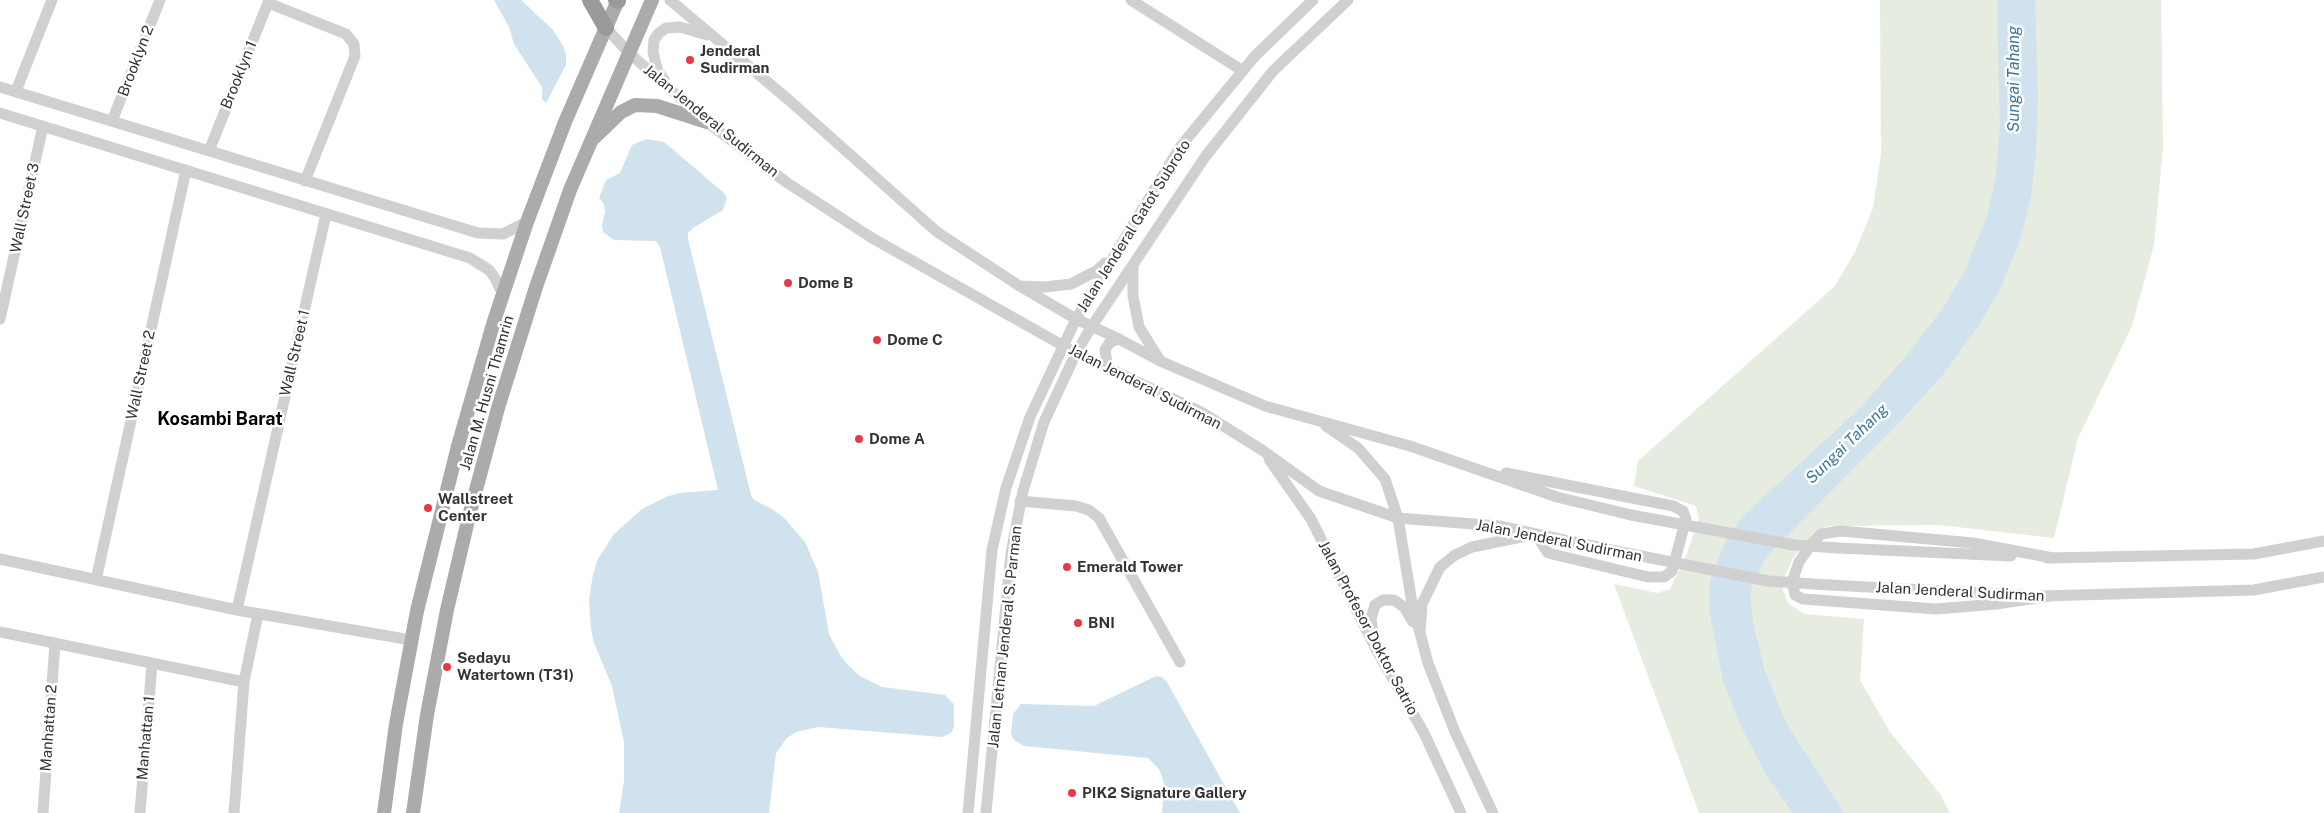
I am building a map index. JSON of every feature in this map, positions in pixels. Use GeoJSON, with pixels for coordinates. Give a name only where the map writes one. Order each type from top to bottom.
{"type":"FeatureCollection","features":[{"type":"Feature","properties":{"kind":"highway"},"geometry":{"type":"LineString","coordinates":[[590,0],[606,28]]}},
{"type":"Feature","properties":{"kind":"main road","name":"Jalan M. Husni Thamrin"},"geometry":{"type":"LineString","coordinates":[[384,813],[396,724],[411,640],[447,484],[502,296],[527,222],[558,140],[618,0]]}},
{"type":"Feature","properties":{"kind":"main road","name":"Jalan M. Husni Thamrin"},"geometry":{"type":"LineString","coordinates":[[413,813],[427,715],[447,610],[485,452],[539,278],[588,145],[652,0]]}},
{"type":"Feature","properties":{"kind":"main road"},"geometry":{"type":"LineString","coordinates":[[588,145],[615,117],[635,105],[657,106],[707,122]]}},
{"type":"Feature","properties":{"kind":"street"},"geometry":{"type":"LineString","coordinates":[[16,91],[52,0]]}},
{"type":"Feature","properties":{"kind":"street","name":"Brooklyn 2"},"geometry":{"type":"LineString","coordinates":[[112,121],[160,0]]}},
{"type":"Feature","properties":{"kind":"street","name":"Jalan Jenderal Sudirman"},"geometry":{"type":"LineString","coordinates":[[670,0],[790,101],[937,232],[1018,286],[1076,319],[1120,339],[1160,361],[1265,406],[1444,458],[1557,497],[1631,515],[1794,545],[2053,558],[2254,554],[2324,541]]}},
{"type":"Feature","properties":{"kind":"street"},"geometry":{"type":"LineString","coordinates":[[1131,0],[1243,71]]}},
{"type":"Feature","properties":{"kind":"street","name":"Jalan Jenderal Gatot Subroto"},"geometry":{"type":"LineString","coordinates":[[1063,345],[1076,319],[1180,147],[1255,56],[1313,0]]}},
{"type":"Feature","properties":{"kind":"street","name":"Jalan Jenderal Gatot Subroto"},"geometry":{"type":"LineString","coordinates":[[1092,326],[1205,157],[1273,71],[1348,0]]}},
{"type":"Feature","properties":{"kind":"street"},"geometry":{"type":"LineString","coordinates":[[269,1],[346,34],[354,44],[355,56],[306,180]]}},
{"type":"Feature","properties":{"kind":"street","name":"Brooklyn 1"},"geometry":{"type":"LineString","coordinates":[[208,151],[269,1]]}},
{"type":"Feature","properties":{"kind":"street"},"geometry":{"type":"LineString","coordinates":[[679,97],[658,72],[655,65],[653,52],[656,36],[666,28],[680,27],[718,40]]}},
{"type":"Feature","properties":{"kind":"street","name":"Jalan Jenderal Sudirman"},"geometry":{"type":"LineString","coordinates":[[606,28],[628,52],[707,122],[786,182],[872,238],[1108,370],[1201,412],[1262,450],[1319,491],[1398,518],[1499,526],[1768,581],[1830,585],[2050,596],[2254,590],[2324,577]]}},
{"type":"Feature","properties":{"kind":"street"},"geometry":{"type":"LineString","coordinates":[[0,87],[478,234],[503,234],[527,222]]}},
{"type":"Feature","properties":{"kind":"street"},"geometry":{"type":"LineString","coordinates":[[0,113],[476,260],[496,278],[502,296]]}},
{"type":"Feature","properties":{"kind":"street","name":"Wall Street 3"},"geometry":{"type":"LineString","coordinates":[[0,319],[43,126]]}},
{"type":"Feature","properties":{"kind":"street","name":"Wall Street 2"},"geometry":{"type":"LineString","coordinates":[[96,580],[186,170]]}},
{"type":"Feature","properties":{"kind":"street","name":"Wall Street 1"},"geometry":{"type":"LineString","coordinates":[[236,610],[326,214]]}},
{"type":"Feature","properties":{"kind":"street"},"geometry":{"type":"LineString","coordinates":[[1018,286],[1045,287],[1071,284],[1096,271],[1114,255]]}},
{"type":"Feature","properties":{"kind":"street"},"geometry":{"type":"LineString","coordinates":[[1133,265],[1133,296],[1140,327],[1160,361]]}},
{"type":"Feature","properties":{"kind":"street","name":"Jalan Letnan Jenderal S. Parman"},"geometry":{"type":"LineString","coordinates":[[986,813],[1011,553],[1020,501],[1044,422],[1076,353],[1092,326]]}},
{"type":"Feature","properties":{"kind":"street"},"geometry":{"type":"LineString","coordinates":[[1108,370],[1105,350],[1110,342],[1120,339]]}},
{"type":"Feature","properties":{"kind":"street","name":"Jalan Letnan Jenderal S. Parman"},"geometry":{"type":"LineString","coordinates":[[968,813],[992,550],[1006,488],[1030,417],[1063,345]]}},
{"type":"Feature","properties":{"kind":"street"},"geometry":{"type":"LineString","coordinates":[[1318,421],[1358,448],[1385,479],[1398,518],[1412,603],[1428,663],[1455,732],[1492,813]]}},
{"type":"Feature","properties":{"kind":"street","name":"Jalan Profesor Doktor Satrio"},"geometry":{"type":"LineString","coordinates":[[1262,450],[1311,519],[1377,651],[1424,733],[1461,813]]}},
{"type":"Feature","properties":{"kind":"street"},"geometry":{"type":"LineString","coordinates":[[1420,632],[1422,604],[1440,567],[1455,555],[1472,547],[1536,534],[1548,554],[1648,577],[1664,577],[1672,571],[1686,519],[1683,511],[1673,506],[1546,482],[1444,458]]}},
{"type":"Feature","properties":{"kind":"street"},"geometry":{"type":"LineString","coordinates":[[1020,501],[1076,506],[1089,510],[1099,518],[1180,662]]}},
{"type":"Feature","properties":{"kind":"street"},"geometry":{"type":"LineString","coordinates":[[2050,596],[1996,604],[1936,608],[1803,599],[1795,594],[1792,582],[1799,562],[1812,543],[1821,534],[1841,531],[1973,543],[2053,558]]}},
{"type":"Feature","properties":{"kind":"street"},"geometry":{"type":"LineString","coordinates":[[0,559],[236,610],[411,640]]}},
{"type":"Feature","properties":{"kind":"street"},"geometry":{"type":"LineString","coordinates":[[1377,651],[1372,619],[1375,605],[1383,600],[1394,600],[1404,607],[1420,632]]}},
{"type":"Feature","properties":{"kind":"street"},"geometry":{"type":"LineString","coordinates":[[234,813],[244,682],[258,614]]}},
{"type":"Feature","properties":{"kind":"street"},"geometry":{"type":"LineString","coordinates":[[0,632],[244,682]]}},
{"type":"Feature","properties":{"kind":"street","name":"Manhattan 2"},"geometry":{"type":"LineString","coordinates":[[42,813],[55,643]]}},
{"type":"Feature","properties":{"kind":"street","name":"Manhattan 1"},"geometry":{"type":"LineString","coordinates":[[140,813],[152,663]]}},
{"type":"Feature","properties":{"kind":"shaded area"},"geometry":{"type":"Polygon","coordinates":[[[1880,0],[2161,0],[2163,148],[2154,245],[2132,326],[2078,438],[2054,538],[1939,525],[1827,526],[1814,532],[1793,558],[1781,585],[1788,603],[1804,614],[1864,619],[1860,680],[1890,732],[1941,795],[1950,813],[1699,813],[1614,584],[1657,593],[1670,589],[1686,556],[1699,518],[1696,506],[1634,486],[1638,461],[1834,287],[1855,252],[1873,208],[1881,154],[1880,0]]]}},
{"type":"Feature","properties":{"kind":"water"},"geometry":{"type":"Polygon","coordinates":[[[494,0],[521,0],[553,30],[563,46],[566,54],[566,65],[546,103],[542,99],[542,87],[514,44],[509,27],[494,0]]]}},
{"type":"Feature","properties":{"kind":"water","name":"Sungai Tahang"},"geometry":{"type":"Polygon","coordinates":[[[1997,0],[2035,0],[2038,96],[2036,153],[2031,197],[2020,241],[2000,289],[1979,325],[1942,376],[1895,427],[1766,557],[1752,584],[1750,598],[1754,628],[1765,671],[1785,721],[1844,813],[1793,813],[1767,776],[1742,728],[1723,681],[1709,610],[1710,581],[1723,546],[1742,517],[1860,408],[1907,355],[1941,311],[1964,273],[1987,216],[1996,176],[2000,126],[1997,0]]]}},
{"type":"Feature","properties":{"kind":"water"},"geometry":{"type":"Polygon","coordinates":[[[647,139],[664,142],[724,193],[727,198],[723,210],[693,228],[688,233],[688,239],[751,495],[754,500],[772,509],[784,518],[805,542],[818,572],[829,634],[840,655],[849,666],[860,676],[882,687],[945,695],[954,704],[954,727],[951,733],[942,737],[818,727],[796,732],[787,738],[776,753],[769,813],[619,813],[624,781],[624,742],[612,686],[594,643],[591,629],[589,600],[593,574],[598,559],[614,534],[642,509],[679,493],[718,490],[660,247],[656,241],[614,240],[603,232],[602,225],[605,212],[604,204],[599,198],[606,180],[620,173],[632,145],[647,139]]]}},
{"type":"Feature","properties":{"kind":"water"},"geometry":{"type":"Polygon","coordinates":[[[1156,676],[1162,677],[1167,682],[1240,813],[1162,813],[1164,784],[1159,769],[1148,758],[1024,746],[1014,740],[1011,734],[1013,714],[1021,704],[1094,706],[1156,676]]]}},
{"type":"Feature","properties":{"kind":"place","name":"Jenderal Sudirman"},"geometry":{"type":"Point","coordinates":[690,60]}},
{"type":"Feature","properties":{"kind":"place","name":"Dome B"},"geometry":{"type":"Point","coordinates":[788,283]}},
{"type":"Feature","properties":{"kind":"place","name":"Dome C"},"geometry":{"type":"Point","coordinates":[877,340]}},
{"type":"Feature","properties":{"kind":"place","name":"Dome A"},"geometry":{"type":"Point","coordinates":[859,439]}},
{"type":"Feature","properties":{"kind":"place","name":"Wallstreet Center"},"geometry":{"type":"Point","coordinates":[428,508]}},
{"type":"Feature","properties":{"kind":"place","name":"Emerald Tower"},"geometry":{"type":"Point","coordinates":[1067,567]}},
{"type":"Feature","properties":{"kind":"place","name":"BNI"},"geometry":{"type":"Point","coordinates":[1078,623]}},
{"type":"Feature","properties":{"kind":"place","name":"Sedayu Watertown (T31)"},"geometry":{"type":"Point","coordinates":[447,667]}},
{"type":"Feature","properties":{"kind":"place","name":"PIK2 Signature Gallery"},"geometry":{"type":"Point","coordinates":[1072,793]}},
{"type":"Feature","properties":{"kind":"district","name":"Kosambi Barat"},"geometry":{"type":"Point","coordinates":[220,419]}}]}
